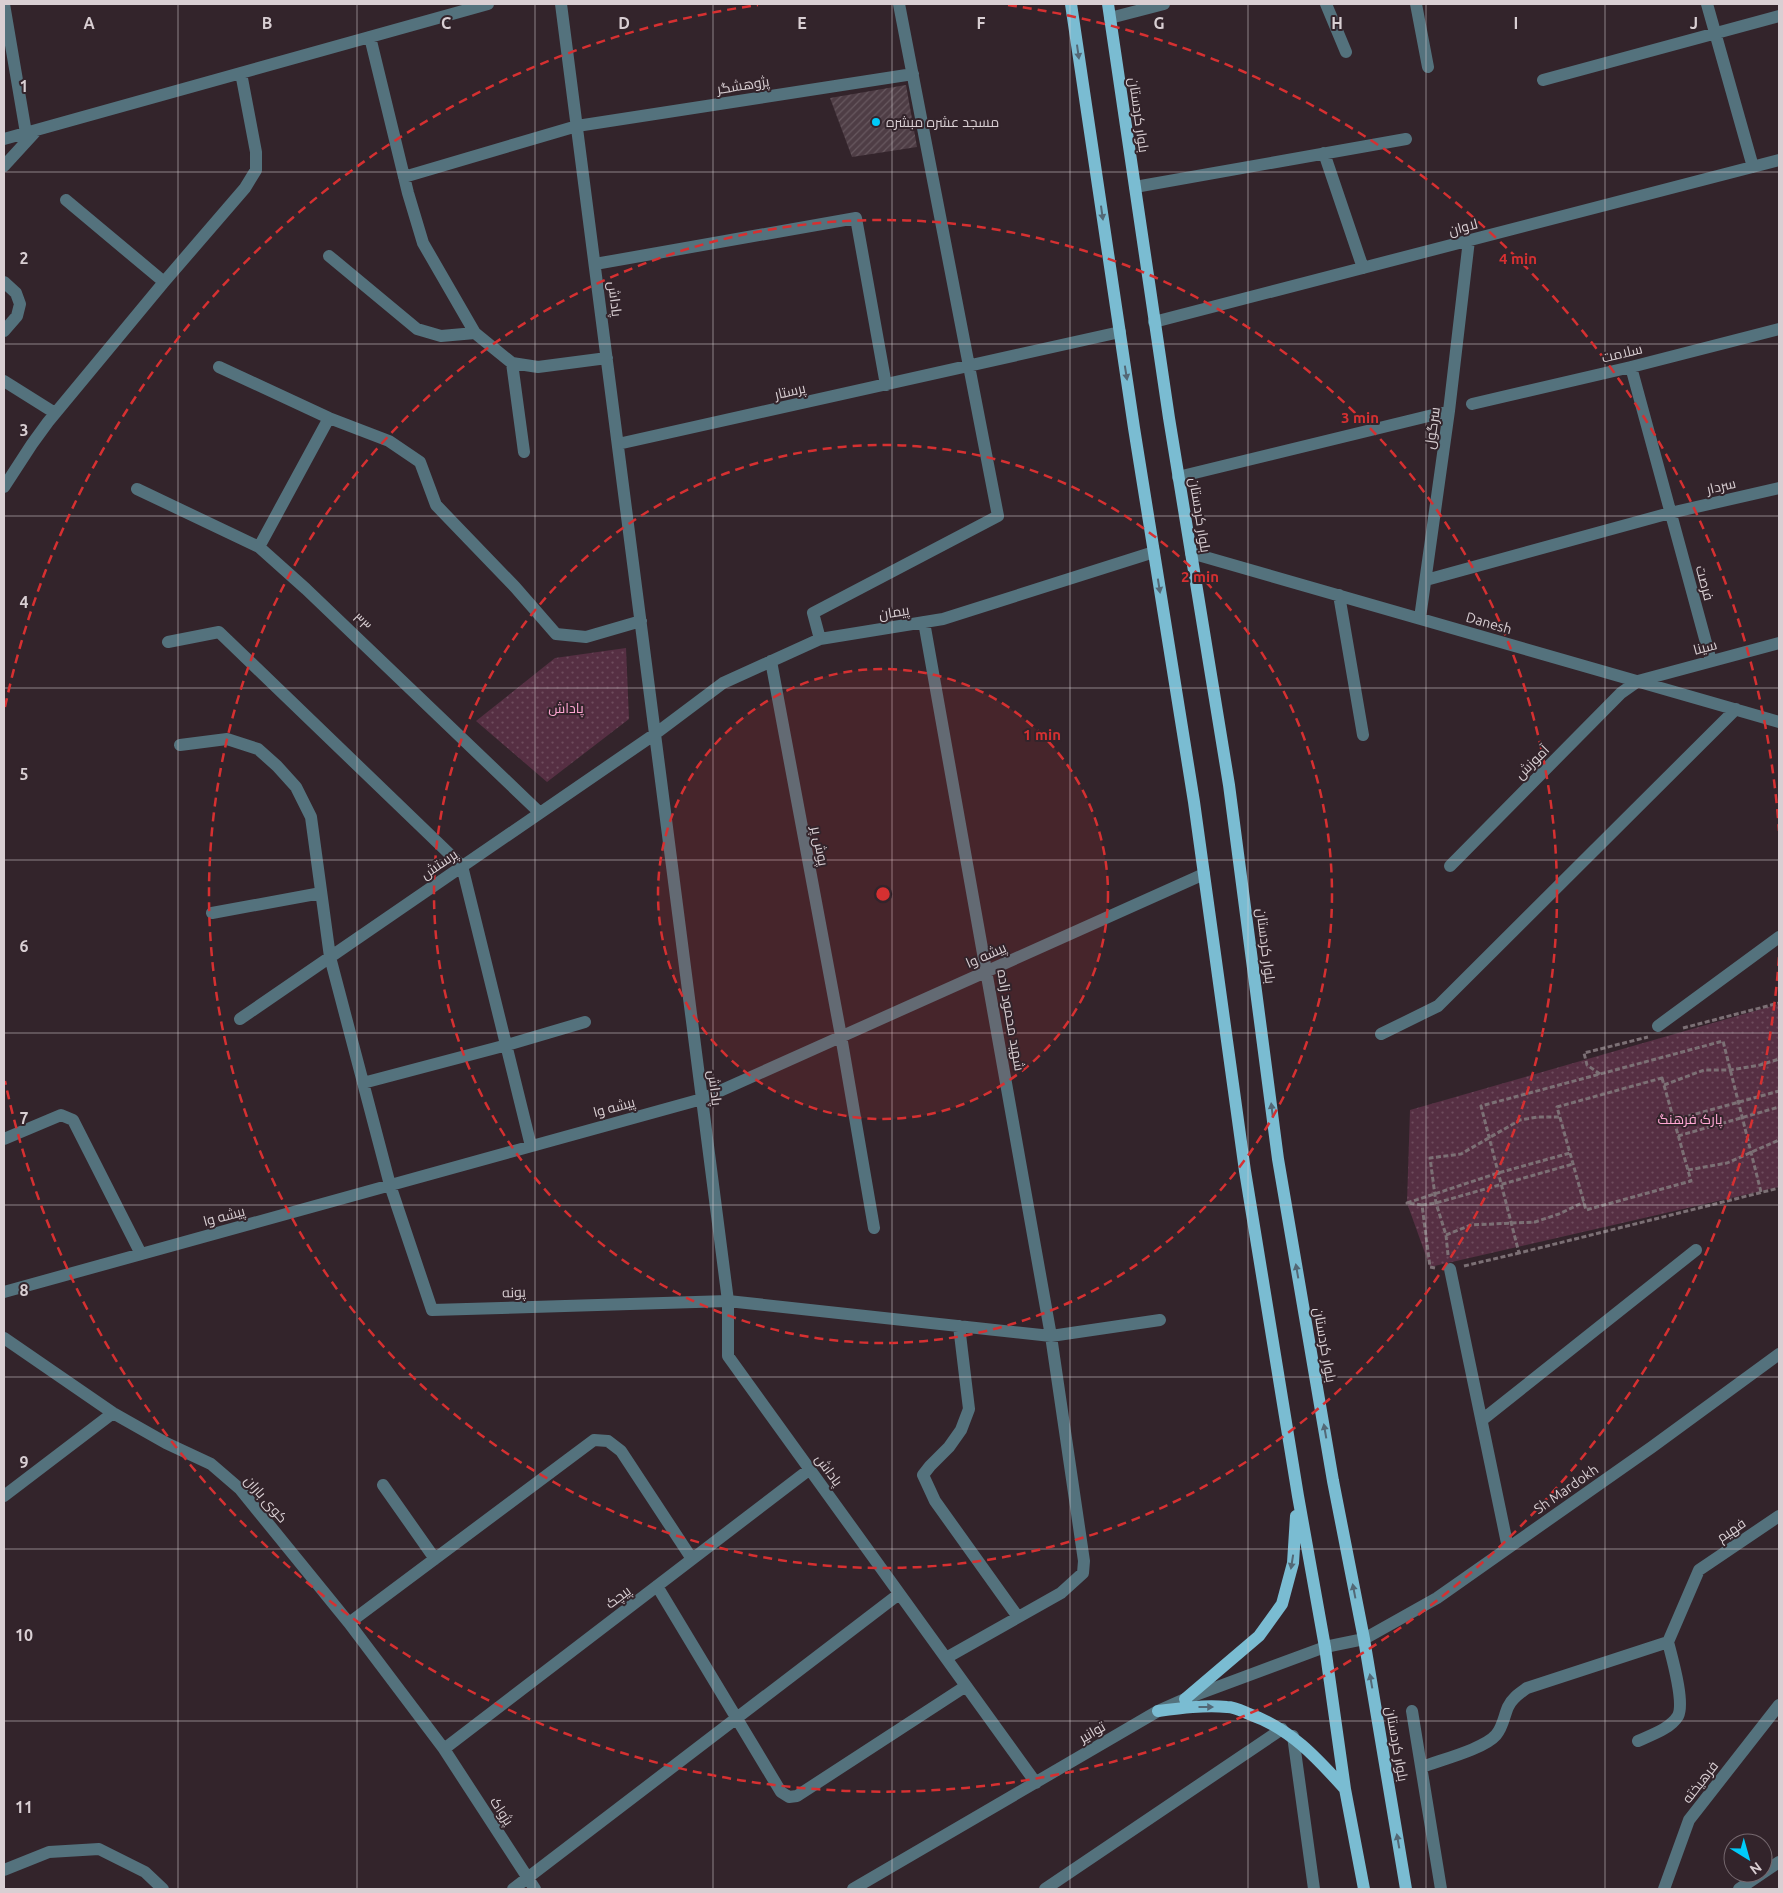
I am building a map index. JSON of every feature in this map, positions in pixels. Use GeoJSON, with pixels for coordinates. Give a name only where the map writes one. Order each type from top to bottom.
{"type":"FeatureCollection","features":[{"type":"Feature","properties":{"kind":"main road"},"geometry":{"type":"LineString","coordinates":[[1071,4],[1204,874],[1246,1171],[1298,1496],[1325,1647],[1345,1789],[1364,1889]]}},
{"type":"Feature","properties":{"kind":"main road","name":"بلوار کردستان"},"geometry":{"type":"LineString","coordinates":[[1108,4],[1178,477],[1229,785],[1278,1159],[1333,1480],[1364,1639],[1406,1889]]}},
{"type":"Feature","properties":{"kind":"main road"},"geometry":{"type":"LineString","coordinates":[[1185,1699],[1224,1668],[1259,1636],[1282,1604],[1293,1563],[1298,1496]]}},
{"type":"Feature","properties":{"kind":"main road"},"geometry":{"type":"LineString","coordinates":[[1158,1711],[1195,1706],[1229,1707],[1257,1716],[1288,1733],[1320,1761],[1345,1789]]}},
{"type":"Feature","properties":{"kind":"street"},"geometry":{"type":"LineString","coordinates":[[4,4],[31,132]]}},
{"type":"Feature","properties":{"kind":"street"},"geometry":{"type":"LineString","coordinates":[[4,139],[488,4]]}},
{"type":"Feature","properties":{"kind":"street","name":"پاداش"},"geometry":{"type":"LineString","coordinates":[[560,4],[728,1301],[728,1356],[1036,1783]]}},
{"type":"Feature","properties":{"kind":"street"},"geometry":{"type":"LineString","coordinates":[[820,639],[813,613],[998,516],[899,4]]}},
{"type":"Feature","properties":{"kind":"street"},"geometry":{"type":"LineString","coordinates":[[1110,18],[1164,4]]}},
{"type":"Feature","properties":{"kind":"street"},"geometry":{"type":"LineString","coordinates":[[1326,4],[1346,52]]}},
{"type":"Feature","properties":{"kind":"street"},"geometry":{"type":"LineString","coordinates":[[1416,4],[1428,67]]}},
{"type":"Feature","properties":{"kind":"street"},"geometry":{"type":"LineString","coordinates":[[1707,4],[1754,167]]}},
{"type":"Feature","properties":{"kind":"street"},"geometry":{"type":"LineString","coordinates":[[1543,80],[1779,16]]}},
{"type":"Feature","properties":{"kind":"street"},"geometry":{"type":"LineString","coordinates":[[370,37],[404,177],[423,244],[475,333],[512,363],[538,367],[607,358]]}},
{"type":"Feature","properties":{"kind":"street"},"geometry":{"type":"LineString","coordinates":[[4,487],[55,413],[244,188],[256,170],[256,152],[241,73]]}},
{"type":"Feature","properties":{"kind":"street","name":"پژوهشگر"},"geometry":{"type":"LineString","coordinates":[[404,177],[577,126],[913,74]]}},
{"type":"Feature","properties":{"kind":"street"},"geometry":{"type":"LineString","coordinates":[[4,166],[31,132]]}},
{"type":"Feature","properties":{"kind":"street"},"geometry":{"type":"LineString","coordinates":[[1135,187],[1406,139]]}},
{"type":"Feature","properties":{"kind":"street"},"geometry":{"type":"LineString","coordinates":[[1324,153],[1364,268]]}},
{"type":"Feature","properties":{"kind":"street","name":"لاوان"},"geometry":{"type":"LineString","coordinates":[[1154,322],[1779,160]]}},
{"type":"Feature","properties":{"kind":"street"},"geometry":{"type":"LineString","coordinates":[[66,200],[164,282]]}},
{"type":"Feature","properties":{"kind":"street"},"geometry":{"type":"LineString","coordinates":[[595,264],[856,218],[886,384]]}},
{"type":"Feature","properties":{"kind":"street","name":"سرگول"},"geometry":{"type":"LineString","coordinates":[[1420,618],[1449,411],[1469,240]]}},
{"type":"Feature","properties":{"kind":"street"},"geometry":{"type":"LineString","coordinates":[[328,256],[416,329],[441,336],[475,333]]}},
{"type":"Feature","properties":{"kind":"street"},"geometry":{"type":"LineString","coordinates":[[4,282],[16,293],[20,304],[17,316],[4,331]]}},
{"type":"Feature","properties":{"kind":"street","name":"سلامت"},"geometry":{"type":"LineString","coordinates":[[1472,404],[1631,367],[1779,329]]}},
{"type":"Feature","properties":{"kind":"street","name":"پرستار"},"geometry":{"type":"LineString","coordinates":[[618,444],[1120,332]]}},
{"type":"Feature","properties":{"kind":"street"},"geometry":{"type":"LineString","coordinates":[[512,363],[524,452]]}},
{"type":"Feature","properties":{"kind":"street"},"geometry":{"type":"LineString","coordinates":[[219,367],[329,418],[389,441],[420,462],[436,505],[515,587],[556,634],[586,637],[641,621]]}},
{"type":"Feature","properties":{"kind":"street","name":"فرصت"},"geometry":{"type":"LineString","coordinates":[[1631,367],[1711,661]]}},
{"type":"Feature","properties":{"kind":"street"},"geometry":{"type":"LineString","coordinates":[[4,381],[55,413]]}},
{"type":"Feature","properties":{"kind":"street"},"geometry":{"type":"LineString","coordinates":[[1178,477],[1449,411]]}},
{"type":"Feature","properties":{"kind":"street"},"geometry":{"type":"LineString","coordinates":[[259,547],[329,418]]}},
{"type":"Feature","properties":{"kind":"street","name":"سردار"},"geometry":{"type":"LineString","coordinates":[[1426,580],[1670,513],[1779,488]]}},
{"type":"Feature","properties":{"kind":"street","name":"۳۳"},"geometry":{"type":"LineString","coordinates":[[137,489],[259,547],[313,595],[540,813]]}},
{"type":"Feature","properties":{"kind":"street","name":"پیمان"},"geometry":{"type":"LineString","coordinates":[[655,734],[722,683],[820,639],[942,619],[1154,552]]}},
{"type":"Feature","properties":{"kind":"street","name":"Danesh"},"geometry":{"type":"LineString","coordinates":[[1191,553],[1779,722]]}},
{"type":"Feature","properties":{"kind":"street"},"geometry":{"type":"LineString","coordinates":[[1339,595],[1363,735]]}},
{"type":"Feature","properties":{"kind":"street","name":"شهید محمود زاده"},"geometry":{"type":"LineString","coordinates":[[924,622],[1051,1336],[1084,1561],[1082,1574],[1061,1593],[946,1658]]}},
{"type":"Feature","properties":{"kind":"street"},"geometry":{"type":"LineString","coordinates":[[168,642],[219,632],[462,866],[532,1146]]}},
{"type":"Feature","properties":{"kind":"street","name":"سینا"},"geometry":{"type":"LineString","coordinates":[[1638,681],[1779,643]]}},
{"type":"Feature","properties":{"kind":"street","name":"پوش پر"},"geometry":{"type":"LineString","coordinates":[[770,661],[874,1228]]}},
{"type":"Feature","properties":{"kind":"street","name":"آموزش"},"geometry":{"type":"LineString","coordinates":[[1450,866],[1621,693],[1638,681]]}},
{"type":"Feature","properties":{"kind":"street"},"geometry":{"type":"LineString","coordinates":[[1381,1034],[1438,1006],[1736,709]]}},
{"type":"Feature","properties":{"kind":"street","name":"پرستش"},"geometry":{"type":"LineString","coordinates":[[240,1020],[655,734]]}},
{"type":"Feature","properties":{"kind":"street"},"geometry":{"type":"LineString","coordinates":[[180,745],[227,739],[258,749],[296,787],[310,818],[330,957],[390,1185]]}},
{"type":"Feature","properties":{"kind":"street","name":"پیشه وا"},"geometry":{"type":"LineString","coordinates":[[4,1292],[702,1098],[1204,874]]}},
{"type":"Feature","properties":{"kind":"street"},"geometry":{"type":"LineString","coordinates":[[212,913],[321,893]]}},
{"type":"Feature","properties":{"kind":"street"},"geometry":{"type":"LineString","coordinates":[[1658,1026],[1779,937]]}},
{"type":"Feature","properties":{"kind":"street"},"geometry":{"type":"LineString","coordinates":[[363,1083],[507,1045],[585,1022]]}},
{"type":"Feature","properties":{"kind":"street"},"geometry":{"type":"LineString","coordinates":[[4,1139],[61,1115],[73,1120],[141,1254]]}},
{"type":"Feature","properties":{"kind":"street","name":"پونه"},"geometry":{"type":"LineString","coordinates":[[390,1185],[432,1310],[728,1301]]}},
{"type":"Feature","properties":{"kind":"street"},"geometry":{"type":"LineString","coordinates":[[1482,1420],[1696,1250]]}},
{"type":"Feature","properties":{"kind":"street"},"geometry":{"type":"LineString","coordinates":[[1450,1269],[1508,1548]]}},
{"type":"Feature","properties":{"kind":"street"},"geometry":{"type":"LineString","coordinates":[[728,1301],[1051,1336],[1160,1320]]}},
{"type":"Feature","properties":{"kind":"street"},"geometry":{"type":"LineString","coordinates":[[959,1326],[969,1409],[961,1430],[949,1447],[923,1475],[934,1501],[1018,1617]]}},
{"type":"Feature","properties":{"kind":"street","name":"کوی باران"},"geometry":{"type":"LineString","coordinates":[[4,1338],[113,1414],[210,1464],[240,1489],[349,1623],[444,1748]]}},
{"type":"Feature","properties":{"kind":"street","name":"Sh Mardokh"},"geometry":{"type":"LineString","coordinates":[[1364,1639],[1437,1598],[1652,1448],[1779,1354]]}},
{"type":"Feature","properties":{"kind":"street"},"geometry":{"type":"LineString","coordinates":[[4,1496],[113,1414]]}},
{"type":"Feature","properties":{"kind":"street"},"geometry":{"type":"LineString","coordinates":[[349,1623],[594,1440],[608,1441],[621,1451],[692,1559]]}},
{"type":"Feature","properties":{"kind":"street","name":"پیچک"},"geometry":{"type":"LineString","coordinates":[[444,1748],[810,1469]]}},
{"type":"Feature","properties":{"kind":"street"},"geometry":{"type":"LineString","coordinates":[[382,1485],[435,1559]]}},
{"type":"Feature","properties":{"kind":"street","name":"فهیم"},"geometry":{"type":"LineString","coordinates":[[1668,1642],[1699,1570],[1779,1516]]}},
{"type":"Feature","properties":{"kind":"street"},"geometry":{"type":"LineString","coordinates":[[657,1586],[781,1792],[790,1798],[797,1796],[966,1686]]}},
{"type":"Feature","properties":{"kind":"street"},"geometry":{"type":"LineString","coordinates":[[512,1889],[900,1594]]}},
{"type":"Feature","properties":{"kind":"street","name":"توانیر"},"geometry":{"type":"LineString","coordinates":[[853,1889],[1158,1711],[1185,1699],[1325,1647],[1364,1639]]}},
{"type":"Feature","properties":{"kind":"street"},"geometry":{"type":"LineString","coordinates":[[1422,1767],[1485,1744],[1496,1735],[1502,1725],[1508,1706],[1516,1696],[1527,1688],[1668,1642],[1681,1703],[1678,1716],[1665,1728],[1638,1742]]}},
{"type":"Feature","properties":{"kind":"street","name":"فرهیخته"},"geometry":{"type":"LineString","coordinates":[[1664,1889],[1689,1820],[1779,1704]]}},
{"type":"Feature","properties":{"kind":"street"},"geometry":{"type":"LineString","coordinates":[[1412,1711],[1442,1889]]}},
{"type":"Feature","properties":{"kind":"street"},"geometry":{"type":"LineString","coordinates":[[1045,1889],[1288,1733],[1314,1889]]}},
{"type":"Feature","properties":{"kind":"street","name":"پژواک"},"geometry":{"type":"LineString","coordinates":[[444,1748],[535,1889]]}},
{"type":"Feature","properties":{"kind":"street"},"geometry":{"type":"LineString","coordinates":[[4,1870],[49,1852],[99,1849],[145,1872],[162,1889]]}},
{"type":"Feature","properties":{"kind":"street"},"geometry":{"type":"LineString","coordinates":[[1740,1889],[1779,1862]]}},
{"type":"Feature","properties":{"kind":"path"},"geometry":{"type":"LineString","coordinates":[[1519,1253],[1481,1106],[1723,1041],[1761,1192]]}},
{"type":"Feature","properties":{"kind":"path"},"geometry":{"type":"LineString","coordinates":[[1664,1085],[1704,1070],[1730,1070],[1760,1065],[1779,1058]]}},
{"type":"Feature","properties":{"kind":"path"},"geometry":{"type":"LineString","coordinates":[[1662,1078],[1664,1085],[1691,1181],[1586,1210],[1557,1107],[1662,1078]]}},
{"type":"Feature","properties":{"kind":"path"},"geometry":{"type":"LineString","coordinates":[[1674,1120],[1779,1091]]}},
{"type":"Feature","properties":{"kind":"path"},"geometry":{"type":"LineString","coordinates":[[1678,1136],[1779,1107]]}},
{"type":"Feature","properties":{"kind":"path"},"geometry":{"type":"LineString","coordinates":[[1450,1269],[1446,1235],[1434,1193],[1430,1158],[1461,1154],[1520,1120],[1538,1117],[1560,1117]]}},
{"type":"Feature","properties":{"kind":"path"},"geometry":{"type":"LineString","coordinates":[[1688,1170],[1727,1163],[1779,1140]]}},
{"type":"Feature","properties":{"kind":"path"},"geometry":{"type":"LineString","coordinates":[[1570,1153],[1498,1173],[1407,1203],[1422,1205],[1436,1203],[1573,1164]]}},
{"type":"Feature","properties":{"kind":"path"},"geometry":{"type":"LineString","coordinates":[[1422,1205],[1430,1267],[1450,1269],[1779,1188]]}},
{"type":"Feature","properties":{"kind":"path"},"geometry":{"type":"LineString","coordinates":[[1446,1235],[1471,1225],[1535,1222],[1559,1214],[1584,1202]]}},
{"type":"Feature","properties":{"kind":"green space","name":"پاداش"},"geometry":{"type":"Polygon","coordinates":[[[626,648],[629,719],[547,782],[476,721],[555,658],[626,648]]]}},
{"type":"Feature","properties":{"kind":"green space","name":"پارک فرهنگ"},"geometry":{"type":"Polygon","coordinates":[[[1779,1004],[1779,1187],[1430,1267],[1407,1203],[1410,1110],[1779,1004]]]}},
{"type":"Feature","properties":{"kind":"building","name":"مسجد عشره مبشره"},"geometry":{"type":"Polygon","coordinates":[[[906,85],[917,147],[852,157],[830,98],[906,85]]]}},
{"type":"Feature","properties":{"kind":"place","name":"مسجد عشره مبشره"},"geometry":{"type":"Point","coordinates":[876,122]}}]}
